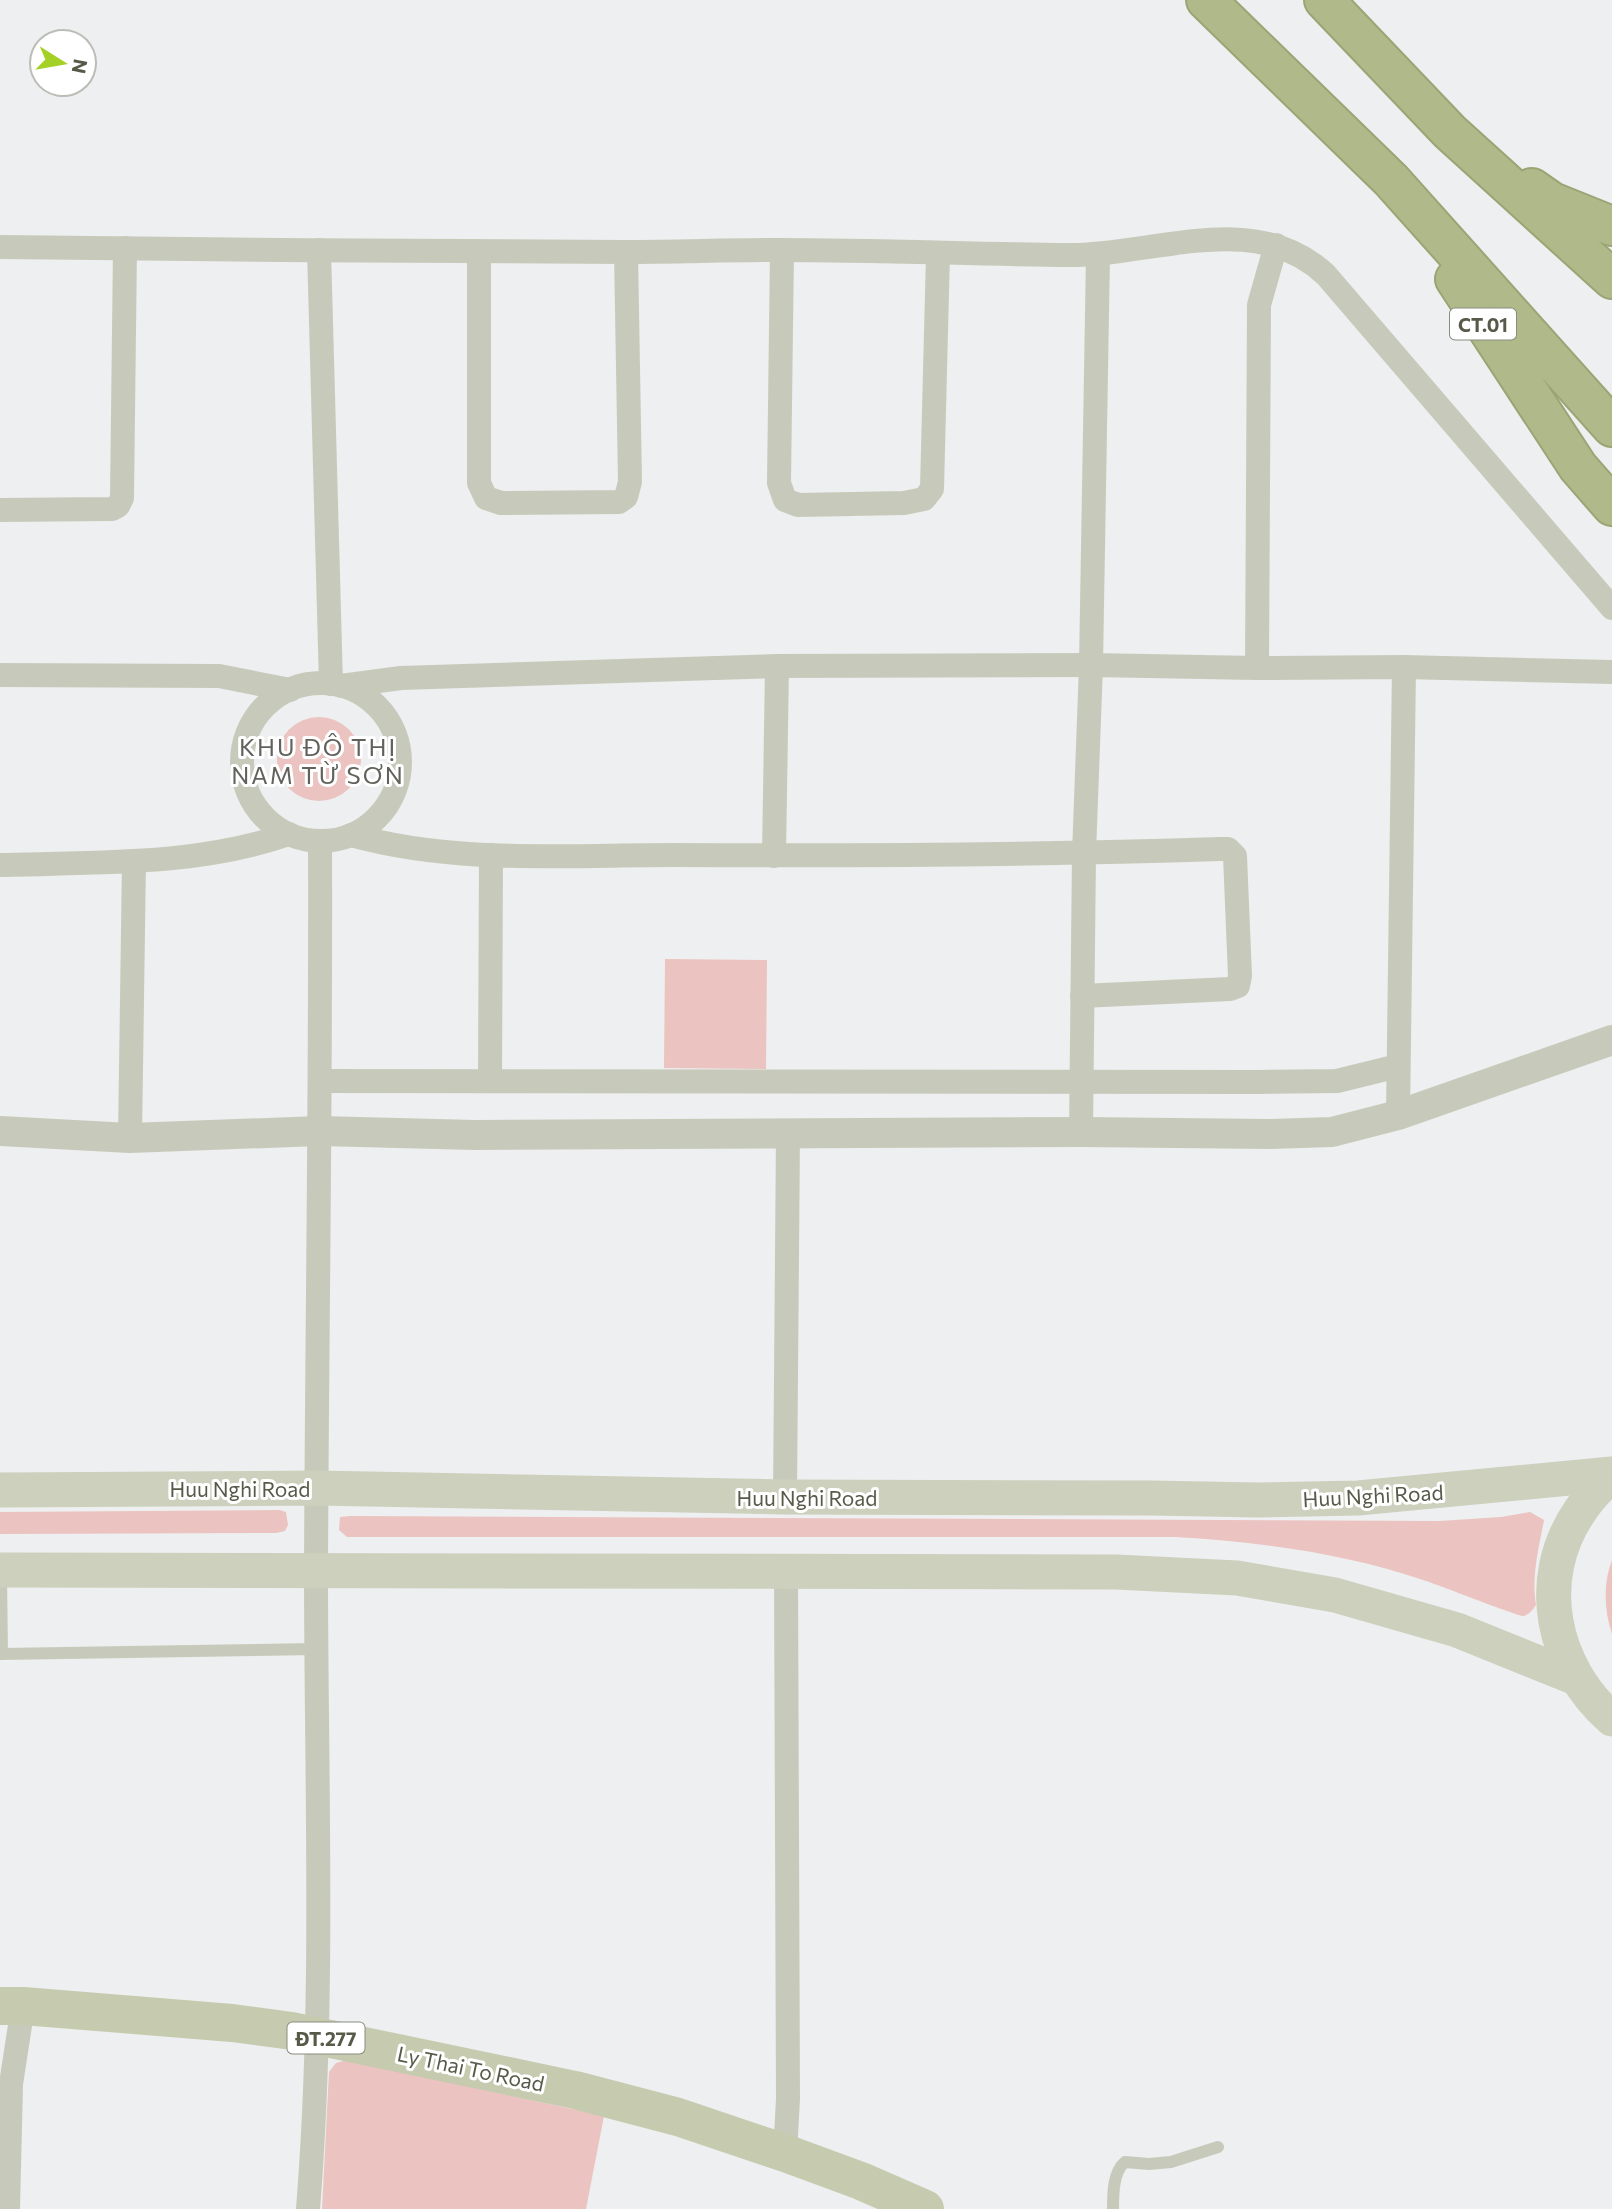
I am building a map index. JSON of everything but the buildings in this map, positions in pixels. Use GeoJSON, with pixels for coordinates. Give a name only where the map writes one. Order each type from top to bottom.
{"type":"FeatureCollection","features":[{"type":"Feature","properties":{"kind":"highway","name":"CT.01"},"geometry":{"type":"LineString","coordinates":[[1206,0],[1391,180],[1612,427]]}},
{"type":"Feature","properties":{"kind":"highway"},"geometry":{"type":"LineString","coordinates":[[1324,0],[1450,132],[1612,279]]}},
{"type":"Feature","properties":{"kind":"highway"},"geometry":{"type":"LineString","coordinates":[[1450,132],[1552,202],[1612,226]]}},
{"type":"Feature","properties":{"kind":"highway","name":"CT.01"},"geometry":{"type":"LineString","coordinates":[[1391,180],[1578,467],[1612,506]]}},
{"type":"Feature","properties":{"kind":"highway"},"geometry":{"type":"LineString","coordinates":[[1561,232],[1612,253]]}},
{"type":"Feature","properties":{"kind":"main road","name":"Huu Nghi Road"},"geometry":{"type":"LineString","coordinates":[[0,1489],[317,1488],[785,1497],[1258,1500],[1358,1498],[1612,1475]]}},
{"type":"Feature","properties":{"kind":"main road"},"geometry":{"type":"LineString","coordinates":[[1612,1475],[1594,1492],[1566,1535],[1558,1559],[1554,1585],[1554,1611],[1566,1660],[1587,1694],[1612,1719]]}},
{"type":"Feature","properties":{"kind":"main road"},"geometry":{"type":"LineString","coordinates":[[0,1570],[1116,1572],[1237,1578],[1335,1595],[1407,1614],[1478,1637],[1576,1678]]}},
{"type":"Feature","properties":{"kind":"main road","name":"Ly Thai To Road"},"geometry":{"type":"LineString","coordinates":[[12,2006],[232,2023],[317,2036],[575,2090],[678,2117],[785,2153],[861,2181],[925,2209]]}},
{"type":"Feature","properties":{"kind":"street"},"geometry":{"type":"LineString","coordinates":[[0,247],[626,252],[782,250],[1098,255],[1218,238],[1259,241],[1296,253],[1326,275],[1612,608]]}},
{"type":"Feature","properties":{"kind":"street"},"geometry":{"type":"LineString","coordinates":[[1257,668],[1259,305],[1276,245]]}},
{"type":"Feature","properties":{"kind":"street"},"geometry":{"type":"LineString","coordinates":[[0,510],[112,509],[118,506],[122,498],[125,248]]}},
{"type":"Feature","properties":{"kind":"street"},"geometry":{"type":"LineString","coordinates":[[319,250],[336,685]]}},
{"type":"Feature","properties":{"kind":"street"},"geometry":{"type":"LineString","coordinates":[[782,250],[779,483],[785,500],[798,505],[904,503],[924,499],[932,489],[938,254]]}},
{"type":"Feature","properties":{"kind":"street"},"geometry":{"type":"LineString","coordinates":[[479,251],[479,483],[486,498],[501,503],[619,502],[626,497],[630,482],[626,252]]}},
{"type":"Feature","properties":{"kind":"street"},"geometry":{"type":"LineString","coordinates":[[1081,1132],[1084,854],[1091,665],[1098,255]]}},
{"type":"Feature","properties":{"kind":"street"},"geometry":{"type":"LineString","coordinates":[[336,685],[357,692],[379,709],[392,728],[399,755],[399,773],[391,799],[374,821],[351,835],[320,841],[306,840],[276,828],[257,808],[249,796],[242,769],[245,741],[250,728],[266,705],[290,690],[317,683],[336,685],[401,678],[777,666],[1404,667],[1612,672]]}},
{"type":"Feature","properties":{"kind":"street"},"geometry":{"type":"LineString","coordinates":[[774,856],[777,666]]}},
{"type":"Feature","properties":{"kind":"street"},"geometry":{"type":"LineString","coordinates":[[1398,1115],[1404,667]]}},
{"type":"Feature","properties":{"kind":"street"},"geometry":{"type":"LineString","coordinates":[[0,675],[219,676],[290,690]]}},
{"type":"Feature","properties":{"kind":"street"},"geometry":{"type":"LineString","coordinates":[[0,865],[134,861],[226,852],[289,834]]}},
{"type":"Feature","properties":{"kind":"street"},"geometry":{"type":"LineString","coordinates":[[351,835],[374,842],[423,850],[491,855],[1084,854],[1228,849],[1235,856],[1240,976],[1238,986],[1230,989],[1083,996]]}},
{"type":"Feature","properties":{"kind":"street"},"geometry":{"type":"LineString","coordinates":[[308,2209],[317,2036],[316,1569],[321,1081],[320,841]]}},
{"type":"Feature","properties":{"kind":"street"},"geometry":{"type":"LineString","coordinates":[[490,1081],[491,855]]}},
{"type":"Feature","properties":{"kind":"street"},"geometry":{"type":"LineString","coordinates":[[131,1138],[134,861]]}},
{"type":"Feature","properties":{"kind":"street"},"geometry":{"type":"LineString","coordinates":[[0,1131],[131,1138],[320,1131],[475,1135],[1332,1132],[1398,1115],[1612,1040]]}},
{"type":"Feature","properties":{"kind":"street"},"geometry":{"type":"LineString","coordinates":[[321,1081],[1337,1080],[1398,1066]]}},
{"type":"Feature","properties":{"kind":"street"},"geometry":{"type":"LineString","coordinates":[[785,1497],[788,1135]]}},
{"type":"Feature","properties":{"kind":"street"},"geometry":{"type":"LineString","coordinates":[[785,2153],[788,2099],[786,1571]]}},
{"type":"Feature","properties":{"kind":"street"},"geometry":{"type":"LineString","coordinates":[[8,2209],[12,2006]]}},
{"type":"Feature","properties":{"kind":"lane"},"geometry":{"type":"LineString","coordinates":[[0,1570],[1,1654],[317,1649]]}},
{"type":"Feature","properties":{"kind":"lane"},"geometry":{"type":"LineString","coordinates":[[1113,2209],[1119,2167],[1125,2162],[1171,2162],[1218,2147]]}},
{"type":"Feature","properties":{"kind":"shaded area"},"geometry":{"type":"Polygon","coordinates":[[[319,717],[335,720],[349,729],[358,743],[361,759],[358,775],[349,789],[335,798],[319,801],[303,798],[289,789],[280,775],[277,759],[280,743],[289,729],[303,720],[319,717]]]}},
{"type":"Feature","properties":{"kind":"shaded area"},"geometry":{"type":"Polygon","coordinates":[[[665,959],[767,960],[766,1069],[664,1068],[665,959]]]}},
{"type":"Feature","properties":{"kind":"shaded area"},"geometry":{"type":"Polygon","coordinates":[[[0,1512],[286,1512],[288,1525],[285,1531],[276,1533],[0,1534],[0,1512]]]}},
{"type":"Feature","properties":{"kind":"shaded area"},"geometry":{"type":"Polygon","coordinates":[[[1530,1512],[1544,1520],[1535,1573],[1536,1605],[1524,1616],[1423,1580],[1363,1563],[1301,1550],[1207,1539],[347,1537],[339,1530],[340,1517],[350,1516],[1440,1521],[1530,1512]]]}},
{"type":"Feature","properties":{"kind":"shaded area"},"geometry":{"type":"Polygon","coordinates":[[[1612,1560],[1612,1634],[1606,1597],[1612,1560]]]}},
{"type":"Feature","properties":{"kind":"shaded area"},"geometry":{"type":"Polygon","coordinates":[[[347,2060],[604,2116],[586,2209],[322,2209],[329,2072],[336,2063],[347,2060]]]}},
{"type":"Feature","properties":{"kind":"district","name":"KHU ĐÔ THỊ NAM TỪ SƠN"},"geometry":{"type":"Point","coordinates":[318,760]}}]}
